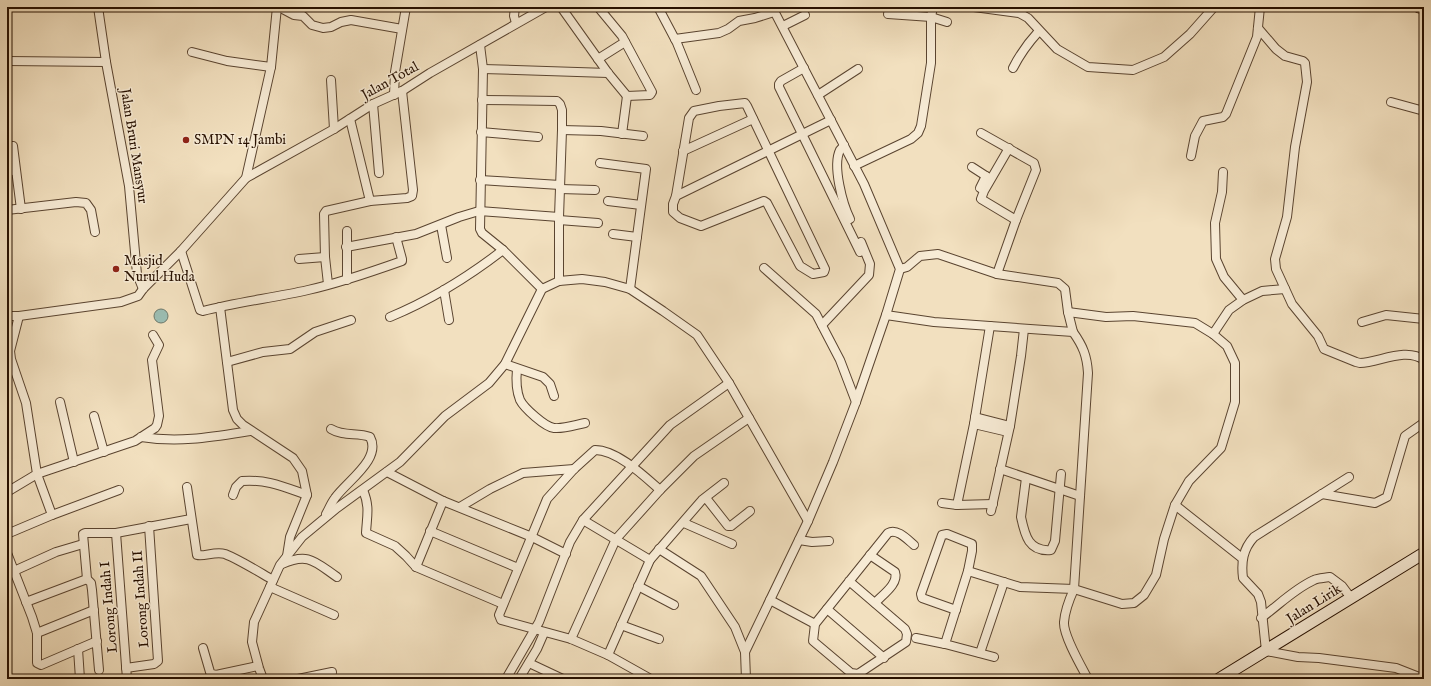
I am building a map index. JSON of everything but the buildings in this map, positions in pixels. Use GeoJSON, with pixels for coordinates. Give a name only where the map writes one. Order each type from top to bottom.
{"type":"FeatureCollection","features":[{"type":"Feature","properties":{"kind":"main road"},"geometry":{"type":"LineString","coordinates":[[1419,7],[1424,8]]}},
{"type":"Feature","properties":{"kind":"main road","name":"Jalan Lirik"},"geometry":{"type":"LineString","coordinates":[[1219,679],[1424,553]]}},
{"type":"Feature","properties":{"kind":"street","name":"Jalan Bruri Mansyur"},"geometry":{"type":"LineString","coordinates":[[98,7],[106,62],[128,186],[137,274],[143,289]]}},
{"type":"Feature","properties":{"kind":"street"},"geometry":{"type":"LineString","coordinates":[[7,316],[19,316],[121,302],[138,296],[143,289],[181,251],[246,178],[270,67],[278,7],[294,15],[303,16],[312,25],[323,28],[331,27],[341,22],[351,20],[402,29]]}},
{"type":"Feature","properties":{"kind":"street"},"geometry":{"type":"LineString","coordinates":[[394,95],[395,72],[406,7]]}},
{"type":"Feature","properties":{"kind":"street"},"geometry":{"type":"LineString","coordinates":[[515,7],[514,16],[516,23]]}},
{"type":"Feature","properties":{"kind":"street","name":"Jalan Total"},"geometry":{"type":"LineString","coordinates":[[246,178],[334,129],[373,104],[402,91],[430,73],[480,46],[516,23],[546,7]]}},
{"type":"Feature","properties":{"kind":"street"},"geometry":{"type":"LineString","coordinates":[[561,7],[608,73],[627,96],[622,134]]}},
{"type":"Feature","properties":{"kind":"street"},"geometry":{"type":"LineString","coordinates":[[598,7],[626,42],[652,92],[650,95],[627,96]]}},
{"type":"Feature","properties":{"kind":"street"},"geometry":{"type":"LineString","coordinates":[[658,7],[675,39],[696,90]]}},
{"type":"Feature","properties":{"kind":"street"},"geometry":{"type":"LineString","coordinates":[[854,166],[911,138],[918,133],[921,126],[931,63],[931,18],[933,7]]}},
{"type":"Feature","properties":{"kind":"street"},"geometry":{"type":"LineString","coordinates":[[974,7],[1019,13],[1028,18],[1039,32],[1056,49],[1088,67],[1134,70],[1164,57],[1190,34],[1214,7]]}},
{"type":"Feature","properties":{"kind":"street"},"geometry":{"type":"LineString","coordinates":[[1191,156],[1195,136],[1203,121],[1226,114],[1257,37],[1260,7]]}},
{"type":"Feature","properties":{"kind":"street"},"geometry":{"type":"LineString","coordinates":[[675,39],[719,33],[740,21],[755,18],[773,9],[864,184],[900,269],[856,402],[808,521],[745,652]]}},
{"type":"Feature","properties":{"kind":"street"},"geometry":{"type":"LineString","coordinates":[[888,14],[931,18],[947,22]]}},
{"type":"Feature","properties":{"kind":"street"},"geometry":{"type":"LineString","coordinates":[[783,26],[805,15]]}},
{"type":"Feature","properties":{"kind":"street"},"geometry":{"type":"LineString","coordinates":[[1258,28],[1276,49],[1285,56],[1303,61],[1307,82],[1295,147],[1287,217],[1275,259],[1276,269],[1285,289],[1295,308],[1318,336],[1323,347],[1327,351],[1360,363],[1406,354],[1420,357],[1424,360]]}},
{"type":"Feature","properties":{"kind":"street"},"geometry":{"type":"LineString","coordinates":[[1013,68],[1020,54],[1039,32]]}},
{"type":"Feature","properties":{"kind":"street"},"geometry":{"type":"LineString","coordinates":[[598,59],[626,42]]}},
{"type":"Feature","properties":{"kind":"street"},"geometry":{"type":"LineString","coordinates":[[480,46],[483,69],[479,212],[480,229],[482,233],[503,250],[542,289]]}},
{"type":"Feature","properties":{"kind":"street"},"geometry":{"type":"LineString","coordinates":[[192,52],[228,61],[270,67]]}},
{"type":"Feature","properties":{"kind":"street"},"geometry":{"type":"LineString","coordinates":[[7,61],[106,62]]}},
{"type":"Feature","properties":{"kind":"street"},"geometry":{"type":"LineString","coordinates":[[804,68],[781,81],[779,84],[860,252]]}},
{"type":"Feature","properties":{"kind":"street"},"geometry":{"type":"LineString","coordinates":[[483,69],[608,73]]}},
{"type":"Feature","properties":{"kind":"street"},"geometry":{"type":"LineString","coordinates":[[818,95],[858,69]]}},
{"type":"Feature","properties":{"kind":"street"},"geometry":{"type":"LineString","coordinates":[[331,80],[334,129]]}},
{"type":"Feature","properties":{"kind":"street"},"geometry":{"type":"LineString","coordinates":[[328,284],[325,257],[324,214],[326,211],[370,201],[407,198],[412,196],[413,190],[402,91]]}},
{"type":"Feature","properties":{"kind":"street"},"geometry":{"type":"LineString","coordinates":[[482,100],[557,102],[560,104],[562,110],[562,130],[559,218],[559,281]]}},
{"type":"Feature","properties":{"kind":"street"},"geometry":{"type":"LineString","coordinates":[[1391,102],[1424,111]]}},
{"type":"Feature","properties":{"kind":"street"},"geometry":{"type":"LineString","coordinates":[[745,103],[769,151],[824,269],[824,272],[813,274],[800,266],[767,203],[764,201],[701,226],[680,218],[673,212],[672,204],[676,196],[689,118],[694,111],[745,103]]}},
{"type":"Feature","properties":{"kind":"street"},"geometry":{"type":"LineString","coordinates":[[373,104],[379,173]]}},
{"type":"Feature","properties":{"kind":"street"},"geometry":{"type":"LineString","coordinates":[[350,119],[370,201]]}},
{"type":"Feature","properties":{"kind":"street"},"geometry":{"type":"LineString","coordinates":[[683,151],[753,119]]}},
{"type":"Feature","properties":{"kind":"street"},"geometry":{"type":"LineString","coordinates":[[676,196],[831,120]]}},
{"type":"Feature","properties":{"kind":"street"},"geometry":{"type":"LineString","coordinates":[[562,130],[601,131],[644,136]]}},
{"type":"Feature","properties":{"kind":"street"},"geometry":{"type":"LineString","coordinates":[[481,132],[538,137]]}},
{"type":"Feature","properties":{"kind":"street"},"geometry":{"type":"LineString","coordinates":[[981,132],[1034,163],[1036,166],[1036,170],[1029,186],[1013,218],[997,274]]}},
{"type":"Feature","properties":{"kind":"street"},"geometry":{"type":"LineString","coordinates":[[13,146],[11,171],[21,208]]}},
{"type":"Feature","properties":{"kind":"street"},"geometry":{"type":"LineString","coordinates":[[822,325],[867,278],[870,270],[870,264],[866,253],[846,211],[844,203],[837,164],[840,150],[844,146]]}},
{"type":"Feature","properties":{"kind":"street"},"geometry":{"type":"LineString","coordinates":[[1009,148],[978,193],[978,196],[1013,218]]}},
{"type":"Feature","properties":{"kind":"street"},"geometry":{"type":"LineString","coordinates":[[600,162],[646,169],[630,289]]}},
{"type":"Feature","properties":{"kind":"street"},"geometry":{"type":"LineString","coordinates":[[972,167],[988,178]]}},
{"type":"Feature","properties":{"kind":"street"},"geometry":{"type":"LineString","coordinates":[[1223,172],[1222,192],[1215,223],[1216,259],[1224,277],[1243,300]]}},
{"type":"Feature","properties":{"kind":"street"},"geometry":{"type":"LineString","coordinates":[[480,180],[594,190]]}},
{"type":"Feature","properties":{"kind":"street"},"geometry":{"type":"LineString","coordinates":[[608,201],[641,205]]}},
{"type":"Feature","properties":{"kind":"street"},"geometry":{"type":"LineString","coordinates":[[7,210],[76,202],[86,203],[91,210],[95,232]]}},
{"type":"Feature","properties":{"kind":"street"},"geometry":{"type":"LineString","coordinates":[[346,248],[416,234],[459,217],[479,212],[559,218],[598,223]]}},
{"type":"Feature","properties":{"kind":"street"},"geometry":{"type":"LineString","coordinates":[[440,224],[447,258]]}},
{"type":"Feature","properties":{"kind":"street"},"geometry":{"type":"LineString","coordinates":[[347,231],[347,280]]}},
{"type":"Feature","properties":{"kind":"street"},"geometry":{"type":"LineString","coordinates":[[613,234],[637,237]]}},
{"type":"Feature","properties":{"kind":"street"},"geometry":{"type":"LineString","coordinates":[[181,251],[200,310],[203,311],[309,290],[347,280],[402,261],[396,237]]}},
{"type":"Feature","properties":{"kind":"street"},"geometry":{"type":"LineString","coordinates":[[390,317],[444,290],[484,265],[503,250]]}},
{"type":"Feature","properties":{"kind":"street"},"geometry":{"type":"LineString","coordinates":[[900,269],[907,267],[920,256],[938,254],[997,274],[1058,283],[1065,289],[1068,312],[1073,332],[1081,344],[1087,360],[1088,373],[1074,589],[1066,609],[1063,624],[1067,638],[1088,679]]}},
{"type":"Feature","properties":{"kind":"street"},"geometry":{"type":"LineString","coordinates":[[300,259],[325,257]]}},
{"type":"Feature","properties":{"kind":"street"},"geometry":{"type":"LineString","coordinates":[[764,268],[816,314],[840,360],[856,402]]}},
{"type":"Feature","properties":{"kind":"street"},"geometry":{"type":"LineString","coordinates":[[263,679],[252,642],[254,622],[280,565],[302,537],[400,462],[445,416],[489,383],[505,364],[542,289],[559,281],[582,279],[605,282],[630,289],[697,335],[729,383],[808,521]]}},
{"type":"Feature","properties":{"kind":"street"},"geometry":{"type":"LineString","coordinates":[[1213,334],[1229,310],[1243,300],[1262,291],[1285,289]]}},
{"type":"Feature","properties":{"kind":"street"},"geometry":{"type":"LineString","coordinates":[[444,290],[450,320]]}},
{"type":"Feature","properties":{"kind":"street"},"geometry":{"type":"LineString","coordinates":[[220,307],[233,410],[237,419],[250,431],[272,443],[293,458],[302,471],[307,496],[290,537],[287,556]]}},
{"type":"Feature","properties":{"kind":"street"},"geometry":{"type":"LineString","coordinates":[[968,571],[1020,587],[1074,589],[1122,604],[1134,602],[1144,595],[1156,576],[1164,539],[1175,505],[1189,481],[1221,448],[1234,402],[1235,363],[1227,346],[1213,334],[1195,323],[1134,316],[1106,317],[1068,312]]}},
{"type":"Feature","properties":{"kind":"street"},"geometry":{"type":"LineString","coordinates":[[886,315],[934,322],[1073,332]]}},
{"type":"Feature","properties":{"kind":"street"},"geometry":{"type":"LineString","coordinates":[[1362,322],[1386,315],[1424,319]]}},
{"type":"Feature","properties":{"kind":"street"},"geometry":{"type":"LineString","coordinates":[[19,316],[10,351],[11,359],[26,402],[37,474],[52,515]]}},
{"type":"Feature","properties":{"kind":"street"},"geometry":{"type":"LineString","coordinates":[[227,362],[263,352],[290,349],[315,332],[351,320]]}},
{"type":"Feature","properties":{"kind":"street"},"geometry":{"type":"LineString","coordinates":[[957,504],[975,421],[990,326]]}},
{"type":"Feature","properties":{"kind":"street"},"geometry":{"type":"LineString","coordinates":[[942,503],[992,507],[1009,429],[1024,329]]}},
{"type":"Feature","properties":{"kind":"street"},"geometry":{"type":"LineString","coordinates":[[7,492],[37,474],[128,444],[141,437],[157,425],[159,416],[152,360],[158,345],[153,335]]}},
{"type":"Feature","properties":{"kind":"street"},"geometry":{"type":"LineString","coordinates":[[505,364],[542,377],[550,384],[554,396]]}},
{"type":"Feature","properties":{"kind":"street"},"geometry":{"type":"LineString","coordinates":[[517,369],[516,383],[521,401],[538,419],[552,428],[585,423]]}},
{"type":"Feature","properties":{"kind":"street"},"geometry":{"type":"LineString","coordinates":[[506,679],[539,622],[570,542],[583,520],[670,425],[729,383]]}},
{"type":"Feature","properties":{"kind":"street"},"geometry":{"type":"LineString","coordinates":[[60,402],[74,462]]}},
{"type":"Feature","properties":{"kind":"street"},"geometry":{"type":"LineString","coordinates":[[94,416],[104,452]]}},
{"type":"Feature","properties":{"kind":"street"},"geometry":{"type":"LineString","coordinates":[[571,639],[616,539],[660,490],[694,456],[748,418]]}},
{"type":"Feature","properties":{"kind":"street"},"geometry":{"type":"LineString","coordinates":[[975,421],[1009,429]]}},
{"type":"Feature","properties":{"kind":"street"},"geometry":{"type":"LineString","coordinates":[[1322,494],[1375,503],[1387,497],[1405,436],[1424,423]]}},
{"type":"Feature","properties":{"kind":"street"},"geometry":{"type":"LineString","coordinates":[[324,519],[335,498],[366,465],[373,451],[373,442],[370,437],[363,434],[338,434],[331,430]]}},
{"type":"Feature","properties":{"kind":"street"},"geometry":{"type":"LineString","coordinates":[[141,437],[156,440],[186,440],[250,431]]}},
{"type":"Feature","properties":{"kind":"street"},"geometry":{"type":"LineString","coordinates":[[649,678],[608,655],[571,639],[502,620],[499,615],[547,499],[574,469],[595,450],[606,451],[632,466],[660,490]]}},
{"type":"Feature","properties":{"kind":"street"},"geometry":{"type":"LineString","coordinates":[[460,508],[523,473],[574,469]]}},
{"type":"Feature","properties":{"kind":"street"},"geometry":{"type":"LineString","coordinates":[[1000,469],[1080,496]]}},
{"type":"Feature","properties":{"kind":"street"},"geometry":{"type":"LineString","coordinates":[[387,472],[443,501],[532,537],[566,554]]}},
{"type":"Feature","properties":{"kind":"street"},"geometry":{"type":"LineString","coordinates":[[1026,478],[1021,518],[1030,543],[1034,548],[1039,550],[1051,550],[1055,541],[1061,474]]}},
{"type":"Feature","properties":{"kind":"street"},"geometry":{"type":"LineString","coordinates":[[1349,477],[1254,537],[1246,546],[1242,558],[1243,578],[1258,594],[1261,602],[1266,651],[1298,657],[1319,658],[1396,668],[1424,679]]}},
{"type":"Feature","properties":{"kind":"street"},"geometry":{"type":"LineString","coordinates":[[233,495],[236,487],[242,481],[252,480],[265,481],[307,496]]}},
{"type":"Feature","properties":{"kind":"street"},"geometry":{"type":"LineString","coordinates":[[608,655],[650,560],[706,498],[724,483]]}},
{"type":"Feature","properties":{"kind":"street"},"geometry":{"type":"LineString","coordinates":[[187,487],[197,555],[200,556],[213,553],[225,554],[272,583],[334,615]]}},
{"type":"Feature","properties":{"kind":"street"},"geometry":{"type":"LineString","coordinates":[[7,534],[52,515],[119,490]]}},
{"type":"Feature","properties":{"kind":"street"},"geometry":{"type":"LineString","coordinates":[[363,490],[368,501],[366,533],[395,546],[416,567],[503,604]]}},
{"type":"Feature","properties":{"kind":"street"},"geometry":{"type":"LineString","coordinates":[[706,498],[728,526],[731,526],[750,511]]}},
{"type":"Feature","properties":{"kind":"street"},"geometry":{"type":"LineString","coordinates":[[416,567],[443,501]]}},
{"type":"Feature","properties":{"kind":"street"},"geometry":{"type":"LineString","coordinates":[[1175,505],[1242,558]]}},
{"type":"Feature","properties":{"kind":"street"},"geometry":{"type":"LineString","coordinates":[[99,670],[91,583],[87,580],[83,544],[84,534],[116,533],[191,519]]}},
{"type":"Feature","properties":{"kind":"street"},"geometry":{"type":"LineString","coordinates":[[583,520],[650,560]]}},
{"type":"Feature","properties":{"kind":"street"},"geometry":{"type":"LineString","coordinates":[[684,523],[732,544]]}},
{"type":"Feature","properties":{"kind":"street","name":"Lorong Indah II"},"geometry":{"type":"LineString","coordinates":[[126,668],[154,664],[158,661],[149,526]]}},
{"type":"Feature","properties":{"kind":"street"},"geometry":{"type":"LineString","coordinates":[[430,531],[518,568]]}},
{"type":"Feature","properties":{"kind":"street"},"geometry":{"type":"LineString","coordinates":[[849,581],[905,629],[907,634],[906,642],[858,674],[851,673],[813,641],[815,624],[849,581],[888,533],[892,531],[897,532],[914,545]]}},
{"type":"Feature","properties":{"kind":"street","name":"Lorong Indah I"},"geometry":{"type":"LineString","coordinates":[[116,533],[127,679]]}},
{"type":"Feature","properties":{"kind":"street"},"geometry":{"type":"LineString","coordinates":[[945,644],[956,610],[968,571],[972,551],[972,544],[947,534],[942,535],[921,594],[922,598],[956,610]]}},
{"type":"Feature","properties":{"kind":"street"},"geometry":{"type":"LineString","coordinates":[[799,540],[812,542],[829,541]]}},
{"type":"Feature","properties":{"kind":"street"},"geometry":{"type":"LineString","coordinates":[[14,571],[56,552],[83,544]]}},
{"type":"Feature","properties":{"kind":"street"},"geometry":{"type":"LineString","coordinates":[[659,549],[701,576],[735,627],[745,652],[746,679]]}},
{"type":"Feature","properties":{"kind":"street"},"geometry":{"type":"LineString","coordinates":[[7,553],[37,633],[38,665],[96,641]]}},
{"type":"Feature","properties":{"kind":"street"},"geometry":{"type":"LineString","coordinates":[[870,555],[895,572],[897,577],[895,582],[874,603]]}},
{"type":"Feature","properties":{"kind":"street"},"geometry":{"type":"LineString","coordinates":[[280,565],[302,558],[311,559],[337,577]]}},
{"type":"Feature","properties":{"kind":"street"},"geometry":{"type":"LineString","coordinates":[[1262,618],[1290,595],[1315,580],[1330,577],[1342,586],[1352,598]]}},
{"type":"Feature","properties":{"kind":"street"},"geometry":{"type":"LineString","coordinates":[[26,602],[87,580]]}},
{"type":"Feature","properties":{"kind":"street"},"geometry":{"type":"LineString","coordinates":[[980,653],[1004,582]]}},
{"type":"Feature","properties":{"kind":"street"},"geometry":{"type":"LineString","coordinates":[[638,586],[674,605]]}},
{"type":"Feature","properties":{"kind":"street"},"geometry":{"type":"LineString","coordinates":[[770,600],[815,624]]}},
{"type":"Feature","properties":{"kind":"street"},"geometry":{"type":"LineString","coordinates":[[827,609],[884,658]]}},
{"type":"Feature","properties":{"kind":"street"},"geometry":{"type":"LineString","coordinates":[[37,633],[94,610]]}},
{"type":"Feature","properties":{"kind":"street"},"geometry":{"type":"LineString","coordinates":[[621,624],[659,639]]}},
{"type":"Feature","properties":{"kind":"street"},"geometry":{"type":"LineString","coordinates":[[519,679],[538,648],[544,632]]}},
{"type":"Feature","properties":{"kind":"street"},"geometry":{"type":"LineString","coordinates":[[916,638],[994,657]]}},
{"type":"Feature","properties":{"kind":"street"},"geometry":{"type":"LineString","coordinates":[[203,648],[210,672],[213,677],[216,675],[258,666]]}},
{"type":"Feature","properties":{"kind":"street"},"geometry":{"type":"LineString","coordinates":[[78,649],[80,679]]}},
{"type":"Feature","properties":{"kind":"street"},"geometry":{"type":"LineString","coordinates":[[529,663],[563,679]]}},
{"type":"Feature","properties":{"kind":"street"},"geometry":{"type":"LineString","coordinates":[[298,679],[332,672]]}},
{"type":"Feature","properties":{"kind":"water"},"geometry":{"type":"Polygon","coordinates":[[[158,309],[164,309],[168,313],[168,319],[164,323],[158,323],[154,319],[154,313],[158,309]]]}},
{"type":"Feature","properties":{"kind":"place","name":"SMPN 14 Jambi"},"geometry":{"type":"Point","coordinates":[186,140]}},
{"type":"Feature","properties":{"kind":"place","name":"Masjid Nurul Huda"},"geometry":{"type":"Point","coordinates":[116,269]}}]}
